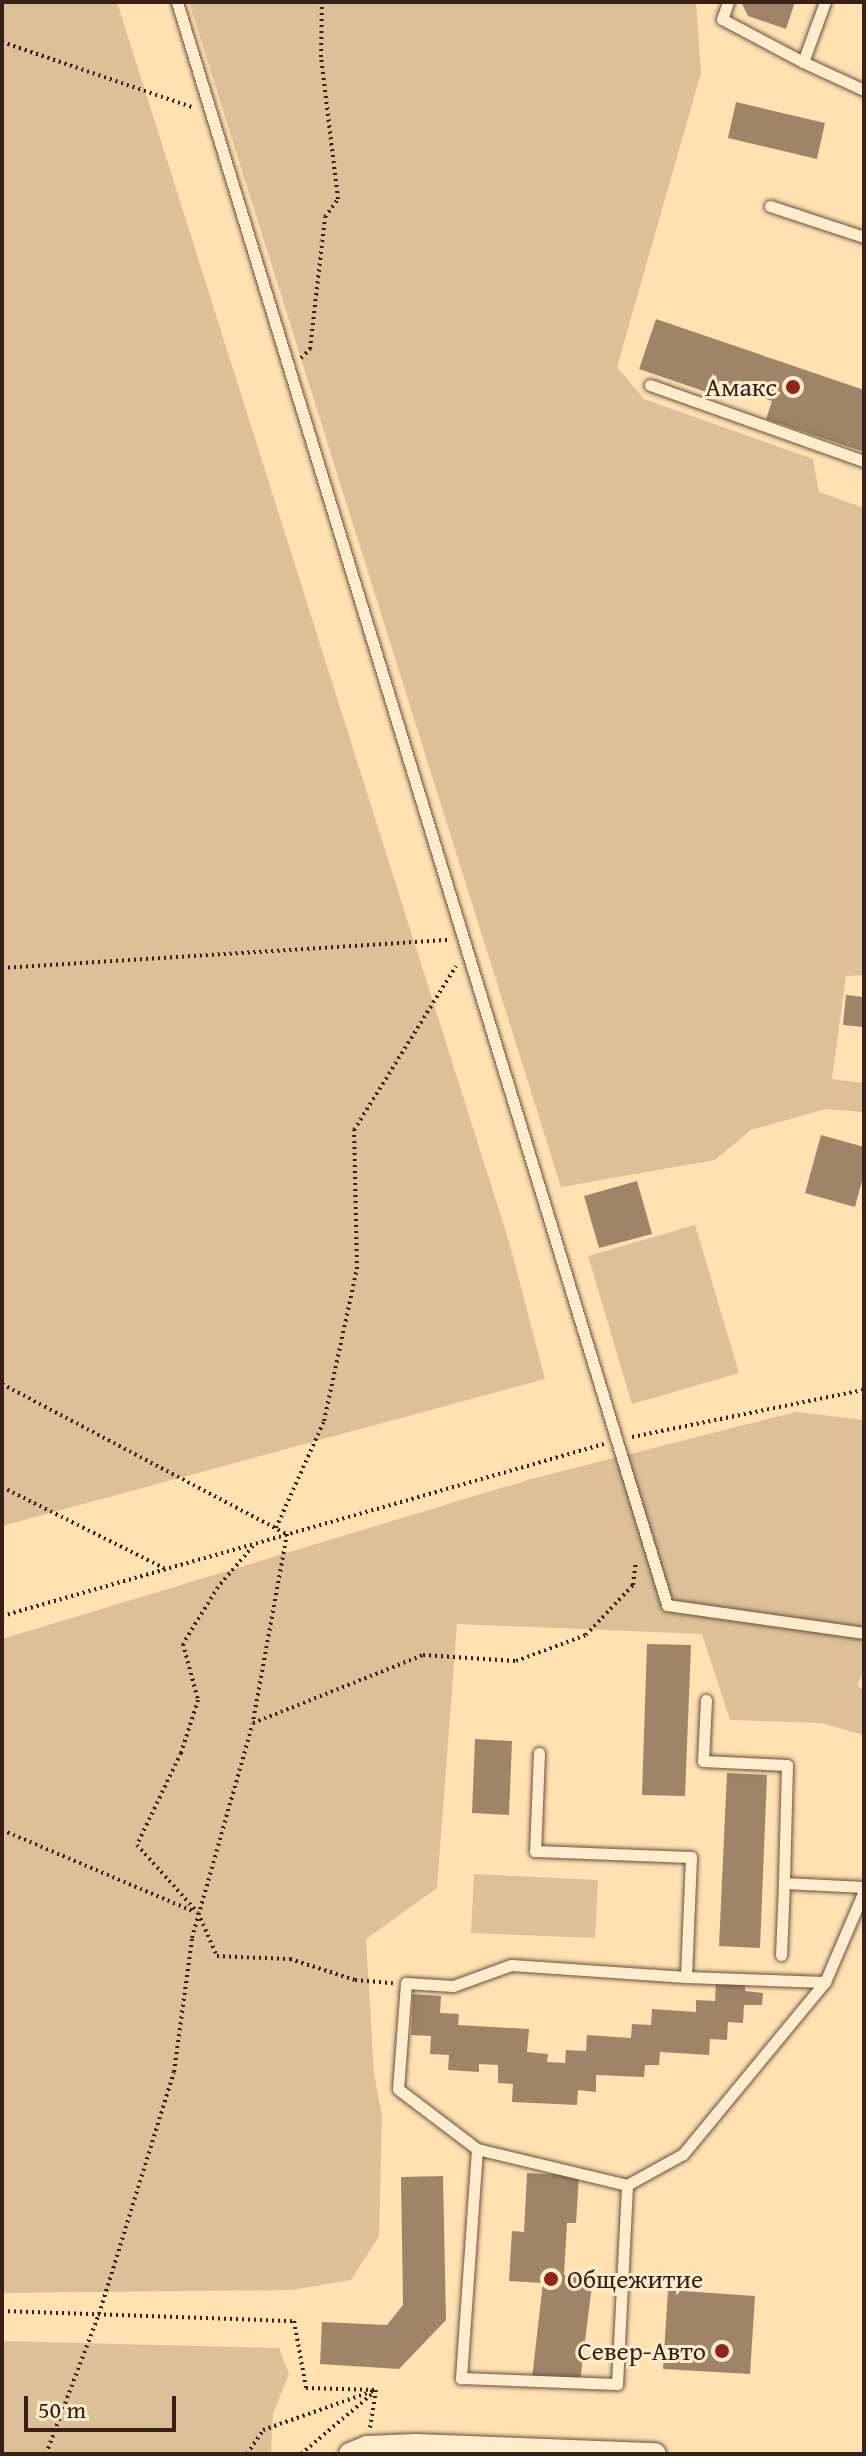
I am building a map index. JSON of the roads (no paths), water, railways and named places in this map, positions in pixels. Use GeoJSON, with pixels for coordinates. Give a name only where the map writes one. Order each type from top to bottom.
{"type":"FeatureCollection","features":[{"type":"Feature","properties":{"kind":"street"},"geometry":{"type":"LineString","coordinates":[[359,2450],[655,2454]]}},
{"type":"Feature","properties":{"kind":"lane"},"geometry":{"type":"LineString","coordinates":[[177,2],[286,372],[667,1605],[864,1633]]}},
{"type":"Feature","properties":{"kind":"lane"},"geometry":{"type":"LineString","coordinates":[[728,2],[722,19],[864,90]]}},
{"type":"Feature","properties":{"kind":"lane"},"geometry":{"type":"LineString","coordinates":[[803,62],[825,2]]}},
{"type":"Feature","properties":{"kind":"lane"},"geometry":{"type":"LineString","coordinates":[[770,206],[864,237]]}},
{"type":"Feature","properties":{"kind":"lane"},"geometry":{"type":"LineString","coordinates":[[650,385],[864,461]]}},
{"type":"Feature","properties":{"kind":"lane"},"geometry":{"type":"LineString","coordinates":[[706,1700],[703,1761],[787,1765],[781,1955]]}},
{"type":"Feature","properties":{"kind":"lane"},"geometry":{"type":"LineString","coordinates":[[539,1753],[535,1851],[691,1857],[686,1977]]}},
{"type":"Feature","properties":{"kind":"lane"},"geometry":{"type":"LineString","coordinates":[[784,1883],[864,1889],[825,1982],[683,2154],[627,2185],[477,2149],[398,2089],[406,1983],[453,1986],[511,1965],[686,1977],[825,1982]]}},
{"type":"Feature","properties":{"kind":"lane"},"geometry":{"type":"LineString","coordinates":[[477,2149],[461,2378],[617,2384],[627,2185]]}},
{"type":"Feature","properties":{"kind":"place","name":"Амакс"},"geometry":{"type":"Point","coordinates":[793,387]}},
{"type":"Feature","properties":{"kind":"place","name":"Общежитие"},"geometry":{"type":"Point","coordinates":[551,2279]}},
{"type":"Feature","properties":{"kind":"place","name":"Север-Авто"},"geometry":{"type":"Point","coordinates":[722,2351]}}]}
